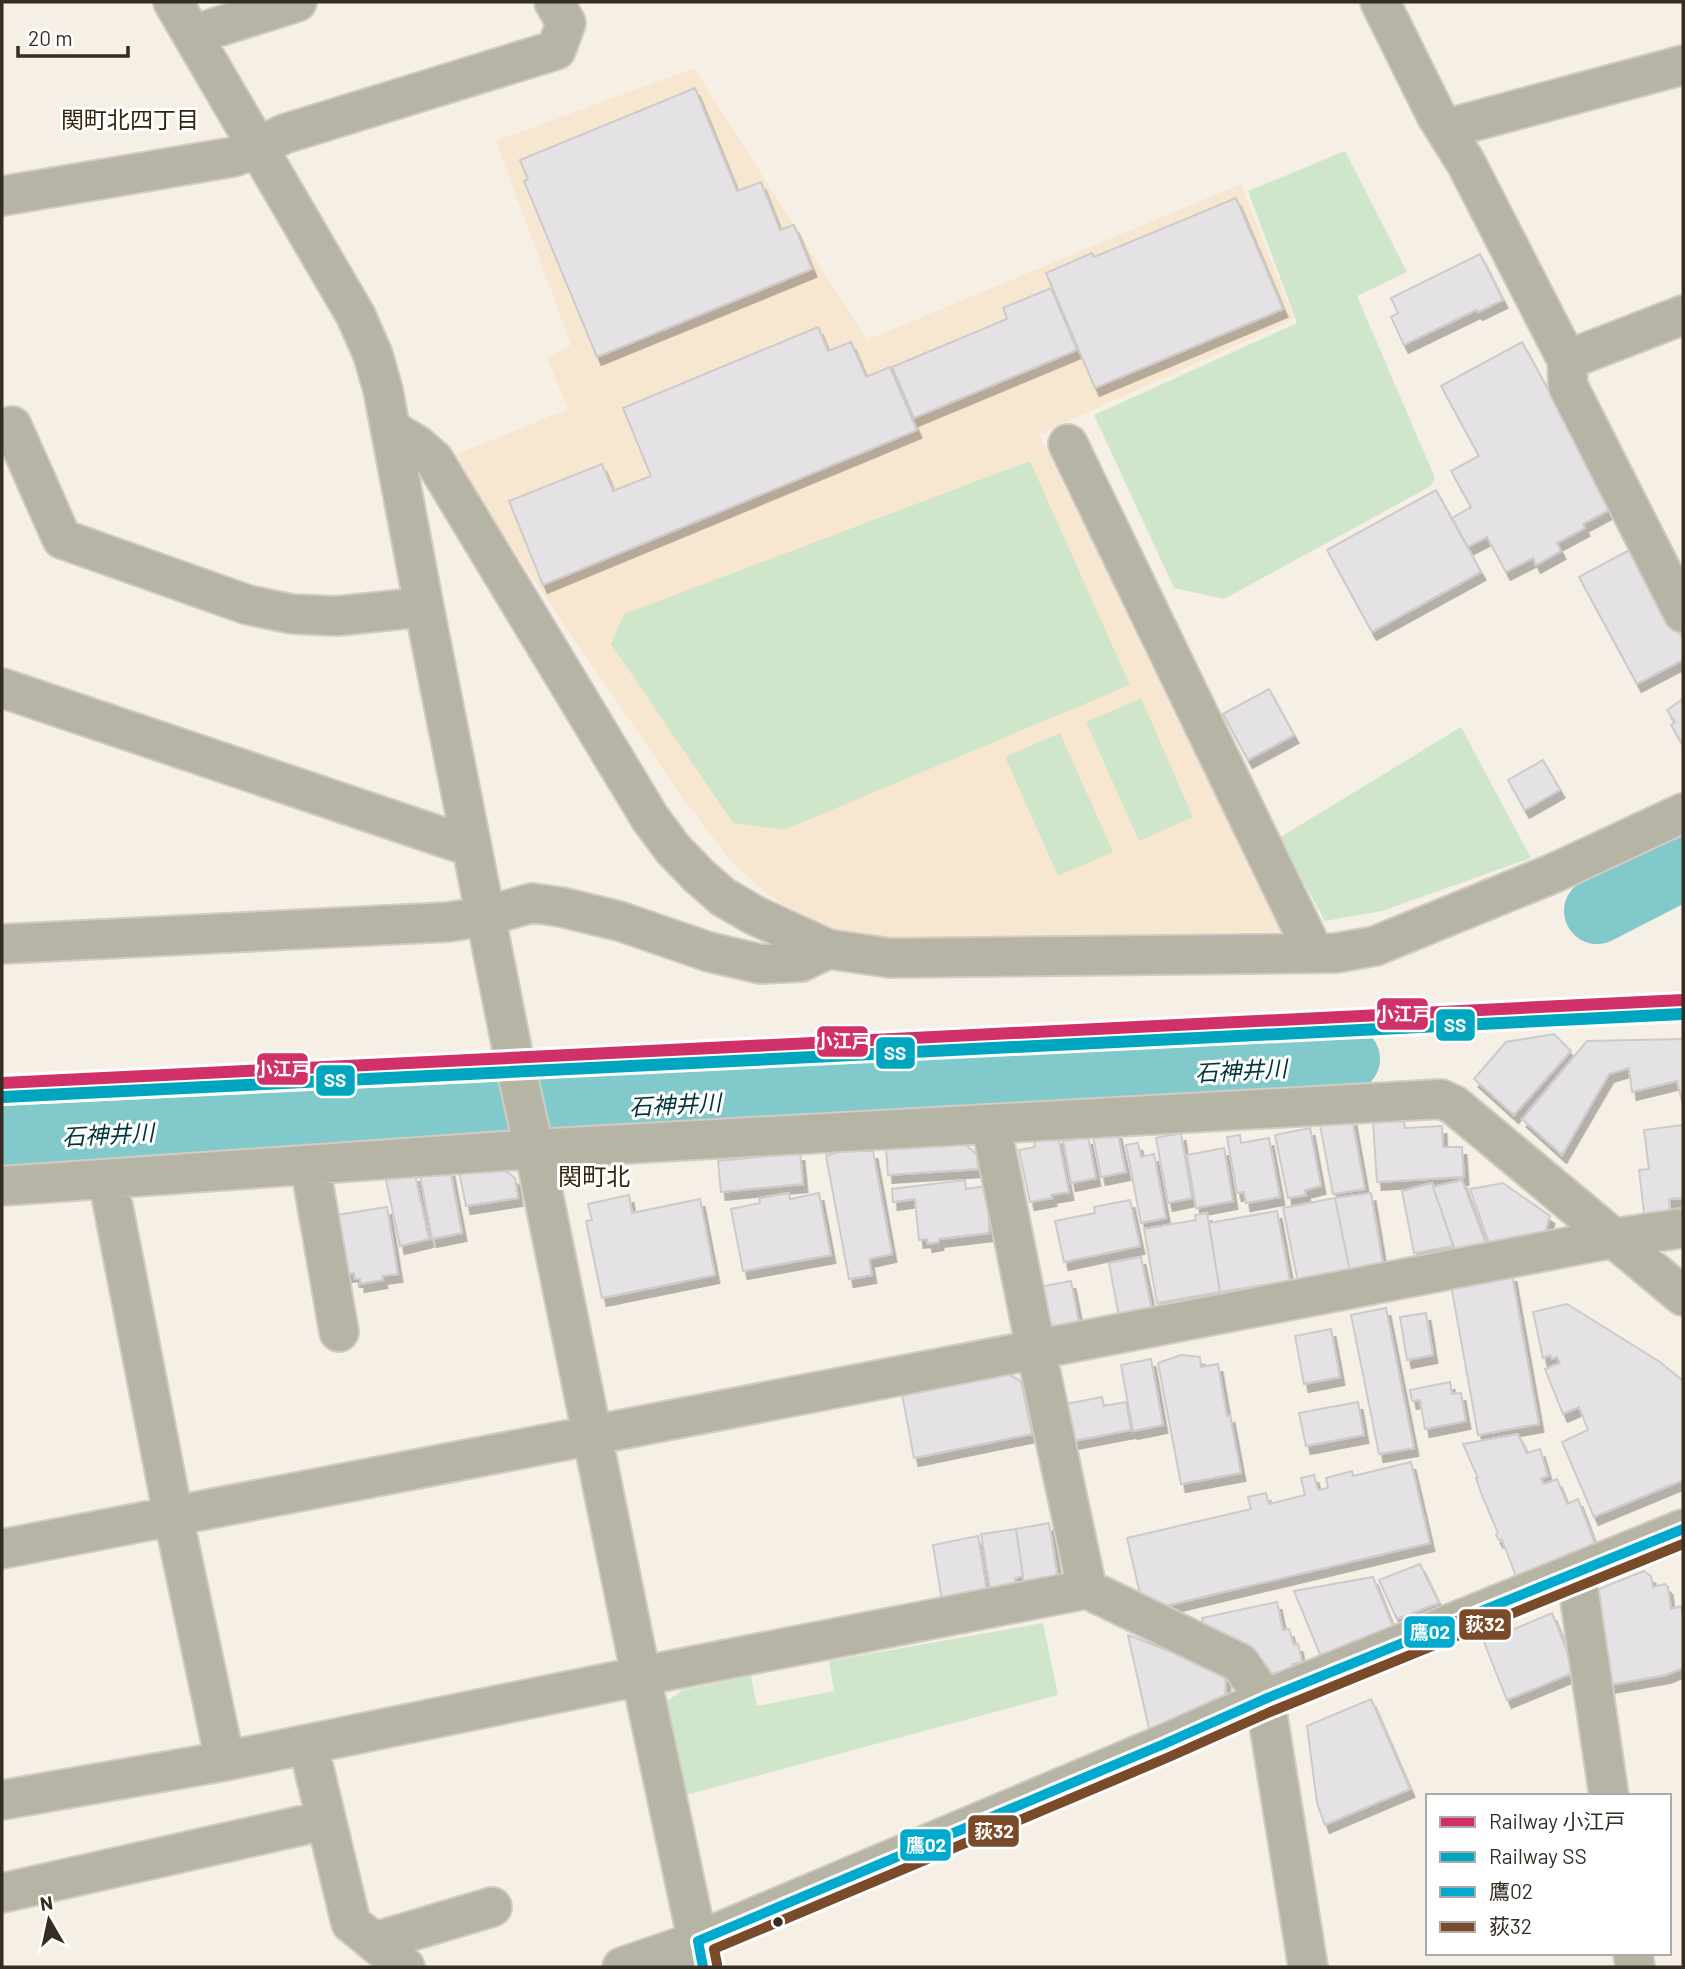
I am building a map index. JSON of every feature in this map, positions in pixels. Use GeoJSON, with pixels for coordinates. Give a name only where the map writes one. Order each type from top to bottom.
{"type":"FeatureCollection","features":[{"type":"Feature","properties":{"kind":"street"},"geometry":{"type":"LineString","coordinates":[[173,2],[356,316],[373,355],[392,430],[424,607],[514,1059],[701,1954]]}},
{"type":"Feature","properties":{"kind":"street"},"geometry":{"type":"LineString","coordinates":[[192,35],[297,2]]}},
{"type":"Feature","properties":{"kind":"street"},"geometry":{"type":"LineString","coordinates":[[2,197],[233,158],[284,134],[556,50],[566,23],[554,2]]}},
{"type":"Feature","properties":{"kind":"street"},"geometry":{"type":"LineString","coordinates":[[1380,2],[1436,115],[1466,163],[1567,360],[1567,386],[1683,613]]}},
{"type":"Feature","properties":{"kind":"street"},"geometry":{"type":"LineString","coordinates":[[1445,129],[1683,65]]}},
{"type":"Feature","properties":{"kind":"street"},"geometry":{"type":"LineString","coordinates":[[1567,360],[1683,315]]}},
{"type":"Feature","properties":{"kind":"street"},"geometry":{"type":"LineString","coordinates":[[12,426],[62,539],[248,605],[292,614],[337,616],[424,607]]}},
{"type":"Feature","properties":{"kind":"street"},"geometry":{"type":"LineString","coordinates":[[392,430],[417,445],[434,460],[650,818],[673,849],[723,897],[754,915],[828,949],[890,958],[1336,953],[1375,946],[1554,873],[1683,813]]}},
{"type":"Feature","properties":{"kind":"street"},"geometry":{"type":"LineString","coordinates":[[1068,444],[1314,953]]}},
{"type":"Feature","properties":{"kind":"street"},"geometry":{"type":"LineString","coordinates":[[2,688],[472,847]]}},
{"type":"Feature","properties":{"kind":"street"},"geometry":{"type":"LineString","coordinates":[[2,944],[448,922],[532,904],[561,907],[619,920],[709,952],[761,964],[801,962],[828,949]]}},
{"type":"Feature","properties":{"kind":"street"},"geometry":{"type":"LineString","coordinates":[[2,1186],[310,1165],[533,1143],[991,1125],[1441,1099],[1454,1105],[1683,1296]]}},
{"type":"Feature","properties":{"kind":"street"},"geometry":{"type":"LineString","coordinates":[[991,1125],[1087,1588]]}},
{"type":"Feature","properties":{"kind":"street"},"geometry":{"type":"LineString","coordinates":[[310,1165],[339,1332]]}},
{"type":"Feature","properties":{"kind":"street"},"geometry":{"type":"LineString","coordinates":[[108,1180],[173,1515],[225,1761]]}},
{"type":"Feature","properties":{"kind":"street"},"geometry":{"type":"LineString","coordinates":[[2,1549],[1614,1238],[1683,1228]]}},
{"type":"Feature","properties":{"kind":"street"},"geometry":{"type":"LineString","coordinates":[[622,1967],[701,1954],[1265,1699],[1683,1529]]}},
{"type":"Feature","properties":{"kind":"street"},"geometry":{"type":"LineString","coordinates":[[1576,1573],[1609,1794]]}},
{"type":"Feature","properties":{"kind":"street"},"geometry":{"type":"LineString","coordinates":[[2,1800],[225,1761],[1087,1588],[1240,1663],[1265,1699],[1308,1967]]}},
{"type":"Feature","properties":{"kind":"street"},"geometry":{"type":"LineString","coordinates":[[308,1744],[351,1923],[405,1967]]}},
{"type":"Feature","properties":{"kind":"street"},"geometry":{"type":"LineString","coordinates":[[2,1893],[326,1820]]}},
{"type":"Feature","properties":{"kind":"street"},"geometry":{"type":"LineString","coordinates":[[374,1942],[492,1907]]}},
{"type":"Feature","properties":{"kind":"shaded area"},"geometry":{"type":"Polygon","coordinates":[[[694,68],[867,340],[1241,184],[1294,319],[1039,434],[1280,931],[886,940],[828,927],[777,901],[735,866],[684,800],[450,457],[568,409],[547,358],[571,345],[496,141],[694,68]]]}},
{"type":"Feature","properties":{"kind":"green space"},"geometry":{"type":"Polygon","coordinates":[[[1345,151],[1407,272],[1357,296],[1435,478],[1431,486],[1224,599],[1174,588],[1094,415],[1297,323],[1248,191],[1345,151]]]}},
{"type":"Feature","properties":{"kind":"green space"},"geometry":{"type":"Polygon","coordinates":[[[1030,461],[1130,685],[784,830],[733,823],[611,644],[624,614],[1030,461]]]}},
{"type":"Feature","properties":{"kind":"green space"},"geometry":{"type":"Polygon","coordinates":[[[1141,698],[1193,817],[1139,841],[1086,722],[1141,698]]]}},
{"type":"Feature","properties":{"kind":"green space"},"geometry":{"type":"Polygon","coordinates":[[[1461,727],[1531,858],[1382,911],[1325,921],[1279,838],[1461,727]]]}},
{"type":"Feature","properties":{"kind":"green space"},"geometry":{"type":"Polygon","coordinates":[[[1060,733],[1113,852],[1058,876],[1005,757],[1060,733]]]}},
{"type":"Feature","properties":{"kind":"green space"},"geometry":{"type":"Polygon","coordinates":[[[1043,1623],[1058,1695],[686,1795],[667,1701],[683,1690],[751,1676],[757,1706],[834,1691],[829,1661],[1043,1623]]]}},
{"type":"Feature","properties":{"kind":"building"},"geometry":{"type":"Polygon","coordinates":[[[695,88],[737,191],[761,182],[780,230],[794,225],[812,269],[597,357],[524,181],[528,179],[520,160],[695,88]]]}},
{"type":"Feature","properties":{"kind":"building"},"geometry":{"type":"Polygon","coordinates":[[[1236,198],[1283,309],[1095,388],[1046,273],[1092,253],[1094,257],[1236,198]]]}},
{"type":"Feature","properties":{"kind":"building"},"geometry":{"type":"Polygon","coordinates":[[[1480,254],[1503,300],[1404,345],[1391,317],[1398,313],[1391,298],[1480,254]]]}},
{"type":"Feature","properties":{"kind":"building"},"geometry":{"type":"Polygon","coordinates":[[[1051,288],[1077,350],[914,418],[892,367],[1007,319],[1003,308],[1051,288]]]}},
{"type":"Feature","properties":{"kind":"building"},"geometry":{"type":"Polygon","coordinates":[[[818,327],[828,351],[851,342],[866,377],[890,367],[917,430],[543,585],[509,501],[602,464],[613,491],[651,476],[623,408],[818,327]]]}},
{"type":"Feature","properties":{"kind":"building"},"geometry":{"type":"Polygon","coordinates":[[[1522,342],[1613,508],[1583,524],[1585,528],[1557,543],[1561,551],[1536,565],[1533,558],[1506,572],[1487,537],[1468,547],[1452,518],[1471,507],[1451,471],[1479,456],[1441,386],[1522,342]]]}},
{"type":"Feature","properties":{"kind":"building"},"geometry":{"type":"Polygon","coordinates":[[[1436,490],[1481,572],[1372,632],[1327,550],[1436,490]]]}},
{"type":"Feature","properties":{"kind":"building"},"geometry":{"type":"Polygon","coordinates":[[[1633,548],[1683,640],[1683,660],[1637,684],[1579,577],[1633,548]]]}},
{"type":"Feature","properties":{"kind":"building"},"geometry":{"type":"Polygon","coordinates":[[[1269,689],[1294,735],[1248,760],[1223,714],[1269,689]]]}},
{"type":"Feature","properties":{"kind":"building"},"geometry":{"type":"Polygon","coordinates":[[[1683,699],[1683,745],[1671,725],[1675,722],[1667,710],[1683,699]]]}},
{"type":"Feature","properties":{"kind":"building"},"geometry":{"type":"Polygon","coordinates":[[[1543,760],[1560,790],[1525,810],[1508,780],[1543,760]]]}},
{"type":"Feature","properties":{"kind":"building"},"geometry":{"type":"Polygon","coordinates":[[[1554,1034],[1571,1051],[1514,1115],[1474,1079],[1506,1042],[1554,1034]]]}},
{"type":"Feature","properties":{"kind":"building"},"geometry":{"type":"Polygon","coordinates":[[[1683,1039],[1683,1105],[1677,1081],[1632,1092],[1629,1068],[1609,1074],[1562,1155],[1522,1119],[1587,1041],[1683,1039]]]}},
{"type":"Feature","properties":{"kind":"building"},"geometry":{"type":"Polygon","coordinates":[[[1352,1118],[1365,1189],[1333,1194],[1320,1125],[1352,1118]]]}},
{"type":"Feature","properties":{"kind":"building"},"geometry":{"type":"Polygon","coordinates":[[[1404,1121],[1405,1128],[1442,1126],[1443,1147],[1462,1147],[1464,1177],[1377,1182],[1373,1122],[1404,1121]]]}},
{"type":"Feature","properties":{"kind":"building"},"geometry":{"type":"Polygon","coordinates":[[[1683,1125],[1683,1198],[1669,1199],[1671,1218],[1645,1221],[1639,1170],[1649,1169],[1644,1130],[1683,1125]]]}},
{"type":"Feature","properties":{"kind":"building"},"geometry":{"type":"Polygon","coordinates":[[[1310,1128],[1321,1186],[1305,1190],[1306,1195],[1288,1198],[1275,1135],[1310,1128]]]}},
{"type":"Feature","properties":{"kind":"building"},"geometry":{"type":"Polygon","coordinates":[[[1117,1131],[1126,1172],[1101,1177],[1093,1136],[1117,1131]]]}},
{"type":"Feature","properties":{"kind":"building"},"geometry":{"type":"Polygon","coordinates":[[[1181,1133],[1192,1198],[1168,1203],[1156,1138],[1181,1133]]]}},
{"type":"Feature","properties":{"kind":"building"},"geometry":{"type":"Polygon","coordinates":[[[1240,1135],[1241,1143],[1269,1138],[1280,1197],[1246,1203],[1244,1192],[1237,1193],[1227,1137],[1240,1135]]]}},
{"type":"Feature","properties":{"kind":"building"},"geometry":{"type":"Polygon","coordinates":[[[1058,1136],[1069,1192],[1030,1202],[1019,1150],[1035,1147],[1034,1141],[1058,1136]]]}},
{"type":"Feature","properties":{"kind":"building"},"geometry":{"type":"Polygon","coordinates":[[[1088,1137],[1096,1178],[1071,1183],[1063,1141],[1088,1137]]]}},
{"type":"Feature","properties":{"kind":"building"},"geometry":{"type":"Polygon","coordinates":[[[1138,1143],[1141,1157],[1154,1154],[1166,1218],[1141,1223],[1126,1145],[1138,1143]]]}},
{"type":"Feature","properties":{"kind":"building"},"geometry":{"type":"Polygon","coordinates":[[[965,1144],[977,1155],[978,1169],[888,1175],[886,1148],[965,1144]]]}},
{"type":"Feature","properties":{"kind":"building"},"geometry":{"type":"Polygon","coordinates":[[[1224,1148],[1233,1201],[1196,1208],[1187,1155],[1224,1148]]]}},
{"type":"Feature","properties":{"kind":"building"},"geometry":{"type":"Polygon","coordinates":[[[842,1151],[873,1151],[892,1254],[869,1259],[872,1275],[849,1279],[826,1156],[842,1151]]]}},
{"type":"Feature","properties":{"kind":"building"},"geometry":{"type":"Polygon","coordinates":[[[800,1153],[803,1184],[721,1192],[718,1161],[800,1153]]]}},
{"type":"Feature","properties":{"kind":"building"},"geometry":{"type":"Polygon","coordinates":[[[502,1168],[515,1178],[518,1198],[466,1206],[459,1171],[502,1168]]]}},
{"type":"Feature","properties":{"kind":"building"},"geometry":{"type":"Polygon","coordinates":[[[450,1169],[462,1233],[432,1239],[420,1175],[450,1169]]]}},
{"type":"Feature","properties":{"kind":"building"},"geometry":{"type":"Polygon","coordinates":[[[415,1174],[429,1239],[400,1246],[386,1180],[415,1174]]]}},
{"type":"Feature","properties":{"kind":"building"},"geometry":{"type":"Polygon","coordinates":[[[965,1180],[966,1189],[986,1186],[989,1233],[939,1239],[939,1242],[928,1244],[927,1239],[919,1240],[915,1199],[893,1202],[892,1189],[965,1180]]]}},
{"type":"Feature","properties":{"kind":"building"},"geometry":{"type":"Polygon","coordinates":[[[1462,1180],[1486,1244],[1455,1250],[1433,1187],[1462,1180]]]}},
{"type":"Feature","properties":{"kind":"building"},"geometry":{"type":"Polygon","coordinates":[[[1432,1183],[1453,1246],[1414,1253],[1402,1191],[1432,1183]]]}},
{"type":"Feature","properties":{"kind":"building"},"geometry":{"type":"Polygon","coordinates":[[[1503,1183],[1550,1216],[1545,1232],[1489,1243],[1470,1189],[1503,1183]]]}},
{"type":"Feature","properties":{"kind":"building"},"geometry":{"type":"Polygon","coordinates":[[[789,1193],[790,1199],[819,1193],[831,1255],[743,1271],[731,1209],[760,1203],[759,1198],[789,1193]]]}},
{"type":"Feature","properties":{"kind":"building"},"geometry":{"type":"Polygon","coordinates":[[[1371,1193],[1383,1264],[1350,1272],[1335,1198],[1371,1193]]]}},
{"type":"Feature","properties":{"kind":"building"},"geometry":{"type":"Polygon","coordinates":[[[629,1195],[632,1213],[700,1199],[715,1275],[602,1298],[586,1221],[592,1220],[588,1204],[629,1195]]]}},
{"type":"Feature","properties":{"kind":"building"},"geometry":{"type":"Polygon","coordinates":[[[1335,1198],[1350,1272],[1298,1282],[1283,1208],[1335,1198]]]}},
{"type":"Feature","properties":{"kind":"building"},"geometry":{"type":"Polygon","coordinates":[[[1130,1200],[1140,1246],[1064,1262],[1055,1221],[1095,1213],[1094,1207],[1130,1200]]]}},
{"type":"Feature","properties":{"kind":"building"},"geometry":{"type":"Polygon","coordinates":[[[387,1207],[398,1274],[382,1276],[383,1280],[360,1284],[360,1279],[355,1279],[354,1273],[342,1275],[330,1216],[387,1207]]]}},
{"type":"Feature","properties":{"kind":"building"},"geometry":{"type":"Polygon","coordinates":[[[1277,1211],[1290,1281],[1220,1292],[1209,1223],[1277,1211]]]}},
{"type":"Feature","properties":{"kind":"building"},"geometry":{"type":"Polygon","coordinates":[[[1207,1213],[1220,1292],[1157,1303],[1144,1229],[1196,1220],[1195,1215],[1207,1213]]]}},
{"type":"Feature","properties":{"kind":"building"},"geometry":{"type":"Polygon","coordinates":[[[1141,1257],[1152,1310],[1119,1317],[1109,1263],[1141,1257]]]}},
{"type":"Feature","properties":{"kind":"building"},"geometry":{"type":"Polygon","coordinates":[[[1512,1274],[1539,1424],[1478,1435],[1451,1285],[1512,1274]]]}},
{"type":"Feature","properties":{"kind":"building"},"geometry":{"type":"Polygon","coordinates":[[[1071,1281],[1080,1327],[1061,1330],[1045,1320],[1039,1287],[1071,1281]]]}},
{"type":"Feature","properties":{"kind":"building"},"geometry":{"type":"Polygon","coordinates":[[[1567,1304],[1660,1362],[1683,1381],[1683,1480],[1594,1517],[1562,1442],[1588,1430],[1579,1407],[1563,1414],[1545,1369],[1560,1363],[1557,1357],[1552,1359],[1550,1355],[1543,1358],[1533,1312],[1567,1304]]]}},
{"type":"Feature","properties":{"kind":"building"},"geometry":{"type":"Polygon","coordinates":[[[1386,1308],[1414,1448],[1379,1454],[1351,1315],[1386,1308]]]}},
{"type":"Feature","properties":{"kind":"building"},"geometry":{"type":"Polygon","coordinates":[[[1426,1313],[1433,1355],[1407,1360],[1400,1317],[1426,1313]]]}},
{"type":"Feature","properties":{"kind":"building"},"geometry":{"type":"Polygon","coordinates":[[[1331,1329],[1340,1377],[1304,1384],[1295,1336],[1331,1329]]]}},
{"type":"Feature","properties":{"kind":"building"},"geometry":{"type":"Polygon","coordinates":[[[1181,1355],[1200,1357],[1201,1367],[1218,1364],[1241,1473],[1181,1484],[1158,1363],[1181,1355]]]}},
{"type":"Feature","properties":{"kind":"building"},"geometry":{"type":"Polygon","coordinates":[[[1151,1359],[1163,1425],[1133,1431],[1121,1365],[1151,1359]]]}},
{"type":"Feature","properties":{"kind":"building"},"geometry":{"type":"Polygon","coordinates":[[[1008,1374],[1021,1381],[1032,1434],[914,1458],[902,1394],[1008,1374]]]}},
{"type":"Feature","properties":{"kind":"building"},"geometry":{"type":"Polygon","coordinates":[[[1450,1382],[1452,1394],[1461,1393],[1466,1421],[1425,1429],[1420,1400],[1412,1401],[1410,1390],[1450,1382]]]}},
{"type":"Feature","properties":{"kind":"building"},"geometry":{"type":"Polygon","coordinates":[[[1102,1397],[1104,1406],[1126,1402],[1131,1430],[1068,1442],[1061,1405],[1102,1397]]]}},
{"type":"Feature","properties":{"kind":"building"},"geometry":{"type":"Polygon","coordinates":[[[1358,1402],[1364,1435],[1306,1446],[1299,1413],[1358,1402]]]}},
{"type":"Feature","properties":{"kind":"building"},"geometry":{"type":"Polygon","coordinates":[[[1518,1434],[1527,1453],[1540,1449],[1548,1476],[1541,1479],[1544,1484],[1557,1479],[1567,1504],[1578,1499],[1595,1544],[1516,1576],[1502,1540],[1496,1535],[1498,1533],[1463,1444],[1518,1434]]]}},
{"type":"Feature","properties":{"kind":"building"},"geometry":{"type":"Polygon","coordinates":[[[1411,1462],[1430,1543],[1144,1611],[1127,1538],[1251,1509],[1248,1497],[1266,1493],[1269,1504],[1305,1495],[1301,1478],[1314,1475],[1318,1490],[1328,1488],[1326,1478],[1352,1471],[1353,1476],[1411,1462]]]}},
{"type":"Feature","properties":{"kind":"building"},"geometry":{"type":"Polygon","coordinates":[[[1049,1523],[1057,1572],[1050,1588],[1025,1591],[1016,1529],[1049,1523]]]}},
{"type":"Feature","properties":{"kind":"building"},"geometry":{"type":"Polygon","coordinates":[[[1016,1529],[1023,1576],[1015,1578],[1016,1585],[990,1589],[981,1534],[1016,1529]]]}},
{"type":"Feature","properties":{"kind":"building"},"geometry":{"type":"Polygon","coordinates":[[[978,1536],[988,1598],[943,1607],[933,1545],[978,1536]]]}},
{"type":"Feature","properties":{"kind":"building"},"geometry":{"type":"Polygon","coordinates":[[[1420,1564],[1439,1603],[1397,1619],[1379,1580],[1420,1564]]]}},
{"type":"Feature","properties":{"kind":"building"},"geometry":{"type":"Polygon","coordinates":[[[1644,1571],[1651,1576],[1653,1587],[1665,1584],[1668,1587],[1671,1609],[1681,1606],[1683,1668],[1666,1675],[1603,1686],[1590,1601],[1601,1588],[1644,1571]]]}},
{"type":"Feature","properties":{"kind":"building"},"geometry":{"type":"Polygon","coordinates":[[[1373,1577],[1393,1627],[1321,1657],[1294,1591],[1373,1577]]]}},
{"type":"Feature","properties":{"kind":"building"},"geometry":{"type":"Polygon","coordinates":[[[1277,1602],[1283,1630],[1289,1629],[1294,1645],[1298,1644],[1302,1662],[1292,1664],[1293,1669],[1270,1674],[1269,1669],[1260,1671],[1206,1635],[1202,1618],[1277,1602]]]}},
{"type":"Feature","properties":{"kind":"building"},"geometry":{"type":"Polygon","coordinates":[[[1552,1613],[1575,1672],[1507,1700],[1484,1642],[1552,1613]]]}},
{"type":"Feature","properties":{"kind":"building"},"geometry":{"type":"Polygon","coordinates":[[[1128,1635],[1226,1673],[1225,1701],[1150,1733],[1128,1635]]]}},
{"type":"Feature","properties":{"kind":"building"},"geometry":{"type":"Polygon","coordinates":[[[1371,1699],[1410,1789],[1325,1825],[1317,1803],[1307,1726],[1371,1699]]]}},
{"type":"Feature","properties":{"kind":"waterway","name":"石神井川"},"geometry":{"type":"LineString","coordinates":[[1597,911],[1683,867]]}},
{"type":"Feature","properties":{"kind":"waterway","name":"石神井川"},"geometry":{"type":"LineString","coordinates":[[2,1139],[477,1116],[1302,1066],[1347,1059]]}},
{"type":"Feature","properties":{"kind":"rail line","name":"小江戸"},"geometry":{"type":"LineString","coordinates":[[2,1083],[1683,1000]]}},
{"type":"Feature","properties":{"kind":"rail line","name":"SS"},"geometry":{"type":"LineString","coordinates":[[3,1097],[1683,1014]]}},
{"type":"Feature","properties":{"kind":"transit line","name":"鷹02"},"geometry":{"type":"LineString","coordinates":[[703,1967],[698,1941],[1265,1699],[1683,1529]]}},
{"type":"Feature","properties":{"kind":"transit line","name":"荻32"},"geometry":{"type":"LineString","coordinates":[[717,1964],[714,1949],[1270,1712],[1683,1544]]}},
{"type":"Feature","properties":{"kind":"district","name":"関町北四丁目"},"geometry":{"type":"Point","coordinates":[130,119]}},
{"type":"Feature","properties":{"kind":"district","name":"関町北"},"geometry":{"type":"Point","coordinates":[594,1175]}}]}
